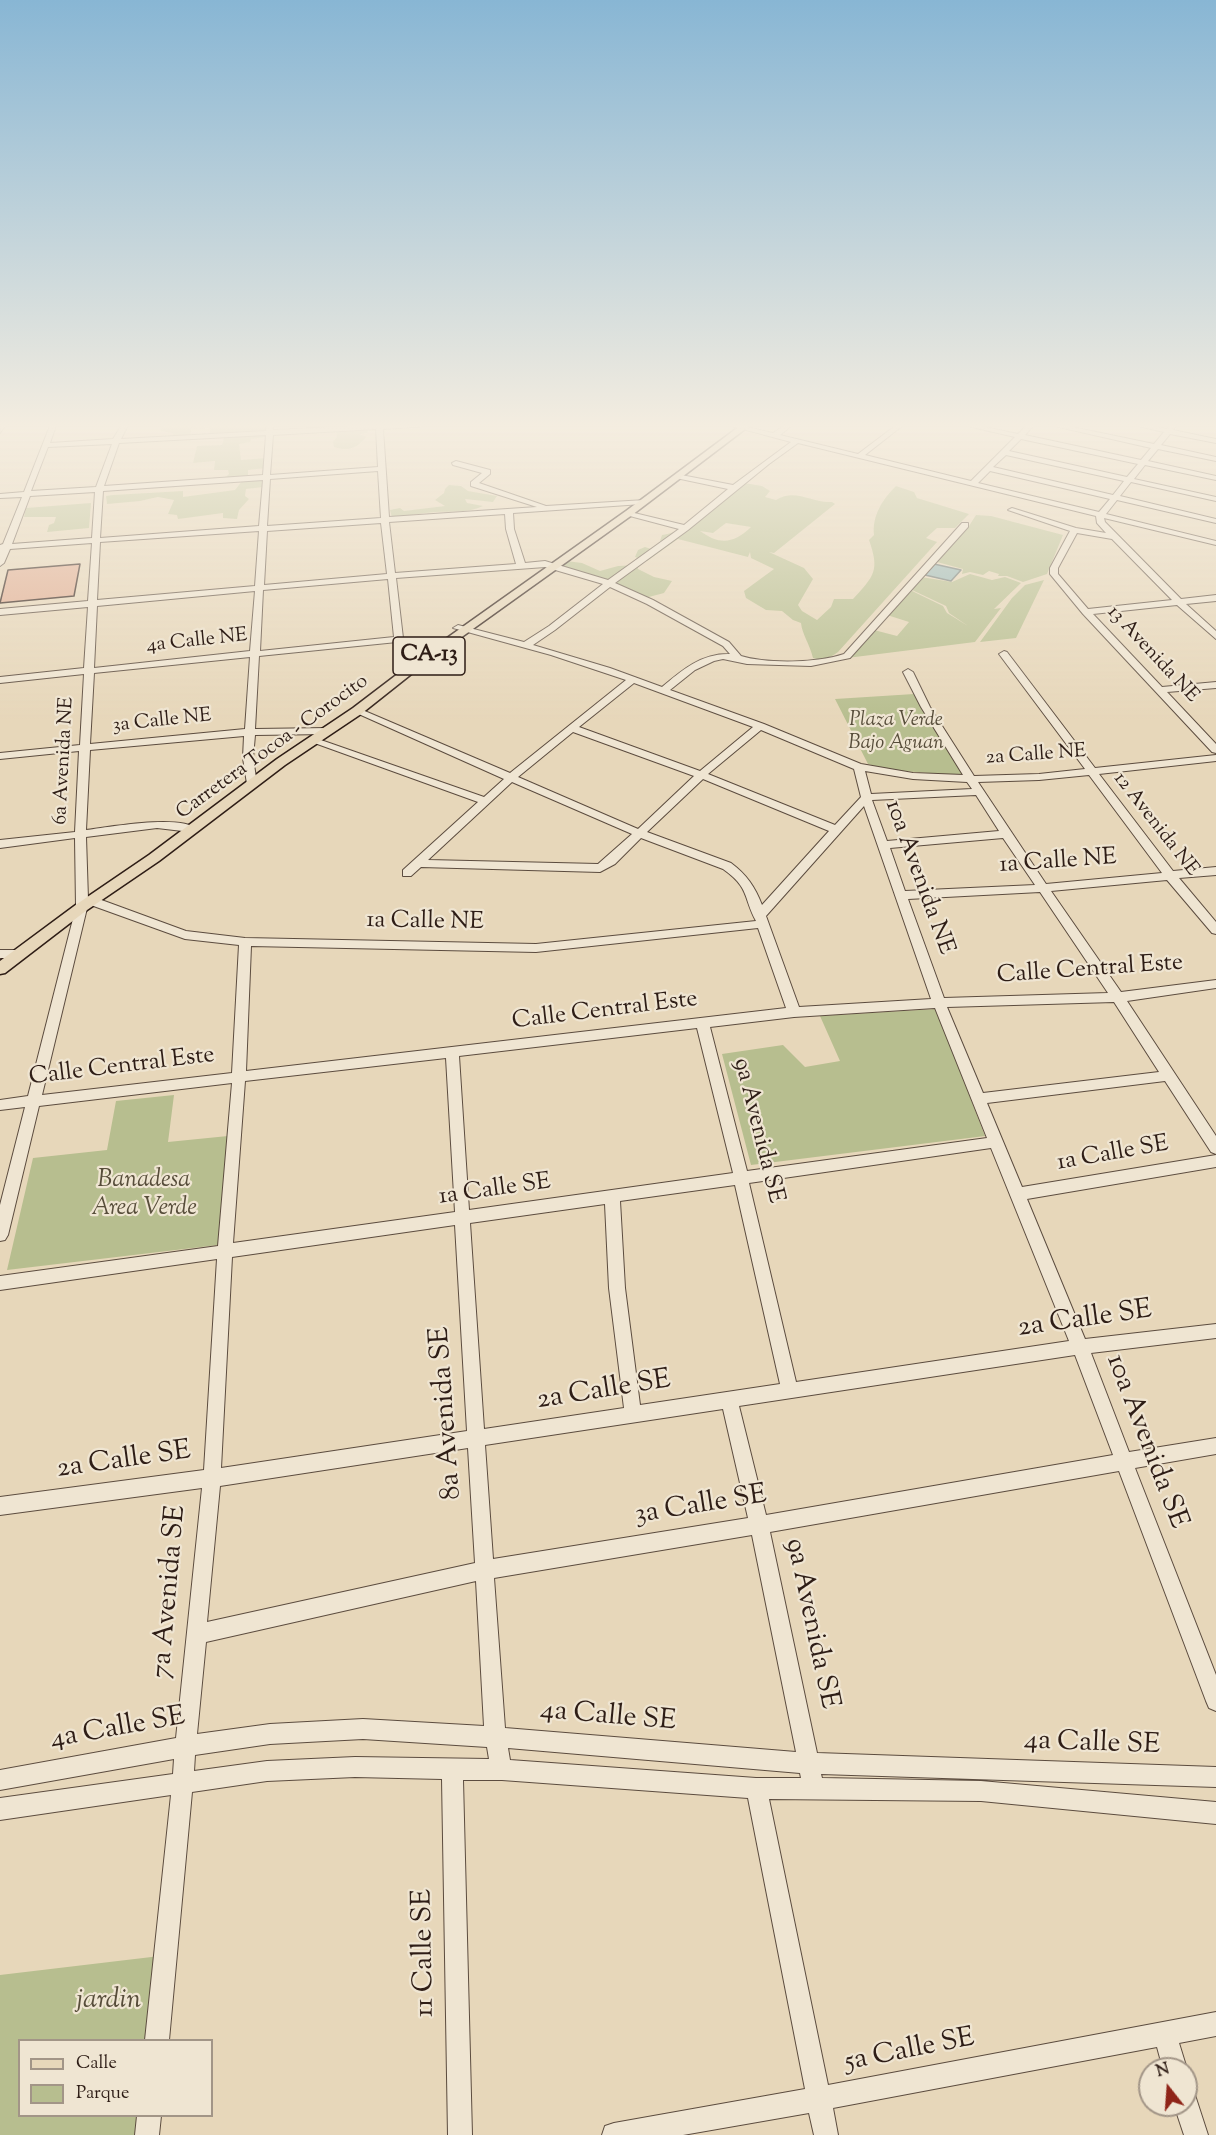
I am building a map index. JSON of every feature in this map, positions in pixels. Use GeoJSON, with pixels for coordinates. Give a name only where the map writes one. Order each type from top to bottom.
{"type":"FeatureCollection","features":[{"type":"Feature","properties":{"kind":"main road","name":"Carretera Tocoa - Corocito"},"geometry":{"type":"LineString","coordinates":[[85,903],[314,736],[350,706],[462,629],[607,523]]}},
{"type":"Feature","properties":{"kind":"main road","name":"Carretera Tocoa - Corocito"},"geometry":{"type":"LineString","coordinates":[[314,736],[328,731],[357,711],[422,656]]}},
{"type":"Feature","properties":{"kind":"main road","name":"CA-13"},"geometry":{"type":"LineString","coordinates":[[0,969],[8,955],[85,903]]}},
{"type":"Feature","properties":{"kind":"street"},"geometry":{"type":"LineString","coordinates":[[0,563],[3,547],[14,523]]}},
{"type":"Feature","properties":{"kind":"street","name":"6a Avenida NE"},"geometry":{"type":"LineString","coordinates":[[0,1235],[85,903],[80,835],[97,523]]}},
{"type":"Feature","properties":{"kind":"street"},"geometry":{"type":"LineString","coordinates":[[251,780],[248,759],[264,523]]}},
{"type":"Feature","properties":{"kind":"street"},"geometry":{"type":"LineString","coordinates":[[3,547],[345,523]]}},
{"type":"Feature","properties":{"kind":"street"},"geometry":{"type":"LineString","coordinates":[[385,523],[399,639],[422,656]]}},
{"type":"Feature","properties":{"kind":"street"},"geometry":{"type":"LineString","coordinates":[[510,523],[521,565]]}},
{"type":"Feature","properties":{"kind":"street"},"geometry":{"type":"LineString","coordinates":[[669,523],[685,528]]}},
{"type":"Feature","properties":{"kind":"street"},"geometry":{"type":"LineString","coordinates":[[526,645],[692,523]]}},
{"type":"Feature","properties":{"kind":"street"},"geometry":{"type":"LineString","coordinates":[[1052,523],[1075,530],[1116,537]]}},
{"type":"Feature","properties":{"kind":"street"},"geometry":{"type":"LineString","coordinates":[[1085,532],[1097,523]]}},
{"type":"Feature","properties":{"kind":"street"},"geometry":{"type":"LineString","coordinates":[[1104,523],[1179,602],[1216,636]]}},
{"type":"Feature","properties":{"kind":"street"},"geometry":{"type":"LineString","coordinates":[[1118,523],[1216,543]]}},
{"type":"Feature","properties":{"kind":"street"},"geometry":{"type":"LineString","coordinates":[[664,690],[693,665],[710,658],[737,657],[747,661],[811,662],[830,661],[847,656],[965,525]]}},
{"type":"Feature","properties":{"kind":"street","name":"13 Avenida NE"},"geometry":{"type":"LineString","coordinates":[[1075,530],[1054,568],[1054,574],[1086,612],[1216,750]]}},
{"type":"Feature","properties":{"kind":"street"},"geometry":{"type":"LineString","coordinates":[[0,612],[392,576],[521,565],[549,565],[609,583],[667,611],[726,644],[737,657]]}},
{"type":"Feature","properties":{"kind":"street"},"geometry":{"type":"LineString","coordinates":[[1086,612],[1216,598]]}},
{"type":"Feature","properties":{"kind":"street","name":"2a Calle NE"},"geometry":{"type":"LineString","coordinates":[[462,629],[526,645],[633,679],[760,726],[859,767],[913,776],[970,779],[1039,777],[1216,758]]}},
{"type":"Feature","properties":{"kind":"street","name":"4a Calle NE"},"geometry":{"type":"LineString","coordinates":[[0,680],[399,639]]}},
{"type":"Feature","properties":{"kind":"street","name":"12 Avenida NE"},"geometry":{"type":"LineString","coordinates":[[1004,654],[1171,877],[1216,930]]}},
{"type":"Feature","properties":{"kind":"street"},"geometry":{"type":"LineString","coordinates":[[908,672],[917,694],[970,779],[1042,888],[1119,997],[1167,1076],[1216,1148]]}},
{"type":"Feature","properties":{"kind":"street"},"geometry":{"type":"LineString","coordinates":[[407,873],[512,777],[633,679]]}},
{"type":"Feature","properties":{"kind":"street"},"geometry":{"type":"LineString","coordinates":[[1160,690],[1216,685]]}},
{"type":"Feature","properties":{"kind":"street"},"geometry":{"type":"LineString","coordinates":[[357,711],[640,834],[727,866],[737,873],[750,888],[794,1012]]}},
{"type":"Feature","properties":{"kind":"street"},"geometry":{"type":"LineString","coordinates":[[418,863],[600,868],[611,861],[701,776],[760,726]]}},
{"type":"Feature","properties":{"kind":"street"},"geometry":{"type":"LineString","coordinates":[[574,729],[837,830]]}},
{"type":"Feature","properties":{"kind":"street","name":"3a Calle NE"},"geometry":{"type":"LineString","coordinates":[[0,756],[250,732],[314,736]]}},
{"type":"Feature","properties":{"kind":"street"},"geometry":{"type":"LineString","coordinates":[[314,736],[485,801]]}},
{"type":"Feature","properties":{"kind":"street","name":"10a Avenida NE"},"geometry":{"type":"LineString","coordinates":[[859,767],[866,797],[939,1002]]}},
{"type":"Feature","properties":{"kind":"street"},"geometry":{"type":"LineString","coordinates":[[761,920],[866,797],[979,792]]}},
{"type":"Feature","properties":{"kind":"street"},"geometry":{"type":"LineString","coordinates":[[0,844],[157,825],[187,828]]}},
{"type":"Feature","properties":{"kind":"street"},"geometry":{"type":"LineString","coordinates":[[885,845],[1006,834]]}},
{"type":"Feature","properties":{"kind":"street","name":"1a Calle NE"},"geometry":{"type":"LineString","coordinates":[[902,895],[1042,888],[1216,871]]}},
{"type":"Feature","properties":{"kind":"street","name":"1a Calle NE"},"geometry":{"type":"LineString","coordinates":[[85,903],[184,935],[245,942],[536,948],[761,920]]}},
{"type":"Feature","properties":{"kind":"street","name":"7a Avenida SE"},"geometry":{"type":"LineString","coordinates":[[157,2039],[212,1478],[225,1251],[239,1077],[245,942]]}},
{"type":"Feature","properties":{"kind":"street","name":"Calle Central Este"},"geometry":{"type":"LineString","coordinates":[[0,1105],[794,1012],[939,1002],[1119,997],[1216,984]]}},
{"type":"Feature","properties":{"kind":"street","name":"10a Avenida SE"},"geometry":{"type":"LineString","coordinates":[[939,1002],[1080,1347],[1216,1701]]}},
{"type":"Feature","properties":{"kind":"street","name":"9a Avenida SE"},"geometry":{"type":"LineString","coordinates":[[703,1024],[790,1391]]}},
{"type":"Feature","properties":{"kind":"street","name":"8a Avenida SE"},"geometry":{"type":"LineString","coordinates":[[452,1053],[495,1737],[502,1770]]}},
{"type":"Feature","properties":{"kind":"street"},"geometry":{"type":"LineString","coordinates":[[979,1099],[1167,1076]]}},
{"type":"Feature","properties":{"kind":"street","name":"1a Calle SE"},"geometry":{"type":"LineString","coordinates":[[0,1282],[462,1219],[996,1142]]}},
{"type":"Feature","properties":{"kind":"street","name":"1a Calle SE"},"geometry":{"type":"LineString","coordinates":[[1018,1194],[1216,1161]]}},
{"type":"Feature","properties":{"kind":"street"},"geometry":{"type":"LineString","coordinates":[[612,1197],[617,1288],[633,1415]]}},
{"type":"Feature","properties":{"kind":"street","name":"2a Calle SE"},"geometry":{"type":"LineString","coordinates":[[0,1506],[212,1478],[1080,1347],[1216,1331]]}},
{"type":"Feature","properties":{"kind":"street","name":"9a Avenida SE"},"geometry":{"type":"LineString","coordinates":[[729,1400],[759,1525],[814,1790]]}},
{"type":"Feature","properties":{"kind":"street","name":"3a Calle SE"},"geometry":{"type":"LineString","coordinates":[[197,1634],[485,1570],[1216,1446]]}},
{"type":"Feature","properties":{"kind":"street","name":"4a Calle SE"},"geometry":{"type":"LineString","coordinates":[[0,1780],[187,1746],[270,1734],[363,1729],[495,1737],[809,1763],[1216,1778]]}},
{"type":"Feature","properties":{"kind":"street","name":"4a Calle SE"},"geometry":{"type":"LineString","coordinates":[[0,1809],[267,1771],[355,1767],[502,1770],[756,1788],[981,1791],[1216,1813]]}},
{"type":"Feature","properties":{"kind":"street","name":"11 Calle SE"},"geometry":{"type":"LineString","coordinates":[[452,1770],[460,2135]]}},
{"type":"Feature","properties":{"kind":"street"},"geometry":{"type":"LineString","coordinates":[[756,1788],[826,2135]]}},
{"type":"Feature","properties":{"kind":"street","name":"5a Calle SE"},"geometry":{"type":"LineString","coordinates":[[614,2135],[1216,2024]]}},
{"type":"Feature","properties":{"kind":"street"},"geometry":{"type":"LineString","coordinates":[[1164,2033],[1171,2057]]}},
{"type":"Feature","properties":{"kind":"street"},"geometry":{"type":"LineString","coordinates":[[147,2135],[149,2117]]}},
{"type":"Feature","properties":{"kind":"street"},"geometry":{"type":"LineString","coordinates":[[1190,2117],[1196,2135]]}},
{"type":"Feature","properties":{"kind":"green space"},"geometry":{"type":"Polygon","coordinates":[[[89,523],[89,528],[47,532],[49,525],[89,523]]]}},
{"type":"Feature","properties":{"kind":"green space"},"geometry":{"type":"Polygon","coordinates":[[[695,523],[812,523],[774,553],[769,552],[804,568],[813,579],[798,605],[802,611],[817,620],[831,607],[834,599],[853,599],[870,578],[874,559],[869,540],[874,535],[875,523],[960,523],[955,528],[937,528],[926,538],[937,542],[838,652],[823,659],[813,658],[801,623],[782,611],[766,610],[746,598],[744,591],[774,569],[751,558],[750,552],[748,557],[678,539],[647,561],[635,557],[638,550],[645,547],[654,550],[663,543],[660,541],[662,535],[688,528],[695,523]],[[726,523],[713,533],[700,531],[721,541],[739,536],[751,527],[726,523]]]}},
{"type":"Feature","properties":{"kind":"green space"},"geometry":{"type":"Polygon","coordinates":[[[971,523],[1016,523],[1063,535],[1047,574],[1023,582],[1007,576],[998,576],[999,574],[989,571],[983,575],[970,572],[962,574],[963,569],[937,562],[971,523]]]}},
{"type":"Feature","properties":{"kind":"green space"},"geometry":{"type":"Polygon","coordinates":[[[566,561],[582,563],[600,571],[618,566],[638,565],[638,569],[654,577],[672,581],[664,593],[645,598],[558,565],[566,561]]]}},
{"type":"Feature","properties":{"kind":"green space"},"geometry":{"type":"Polygon","coordinates":[[[970,574],[992,580],[1005,577],[1021,583],[994,609],[1001,608],[975,642],[847,658],[874,630],[897,636],[909,622],[887,615],[910,590],[943,606],[947,613],[968,626],[949,613],[946,606],[912,590],[921,577],[952,582],[970,574]]]}},
{"type":"Feature","properties":{"kind":"green space"},"geometry":{"type":"Polygon","coordinates":[[[1044,580],[1016,638],[980,642],[1012,598],[1025,585],[1044,580]]]}},
{"type":"Feature","properties":{"kind":"green space","name":"Plaza Verde Bajo Aguan"},"geometry":{"type":"Polygon","coordinates":[[[914,694],[969,776],[889,770],[868,764],[835,699],[914,694]]]}},
{"type":"Feature","properties":{"kind":"green space"},"geometry":{"type":"Polygon","coordinates":[[[936,1009],[985,1136],[751,1165],[722,1054],[783,1045],[805,1067],[840,1061],[820,1016],[936,1009]]]}},
{"type":"Feature","properties":{"kind":"green space","name":"Banadesa Area Verde"},"geometry":{"type":"Polygon","coordinates":[[[174,1095],[168,1142],[228,1136],[218,1245],[7,1270],[33,1158],[107,1150],[116,1101],[174,1095]]]}},
{"type":"Feature","properties":{"kind":"green space","name":"jardin"},"geometry":{"type":"Polygon","coordinates":[[[160,1956],[150,2039],[18,2039],[18,2117],[140,2117],[138,2135],[0,2135],[0,1975],[160,1956]]]}},
{"type":"Feature","properties":{"kind":"water"},"geometry":{"type":"Polygon","coordinates":[[[934,564],[961,570],[951,581],[925,575],[934,564]]]}},
{"type":"Feature","properties":{"kind":"building"},"geometry":{"type":"Polygon","coordinates":[[[80,564],[74,596],[0,603],[8,570],[80,564]]]}}]}
